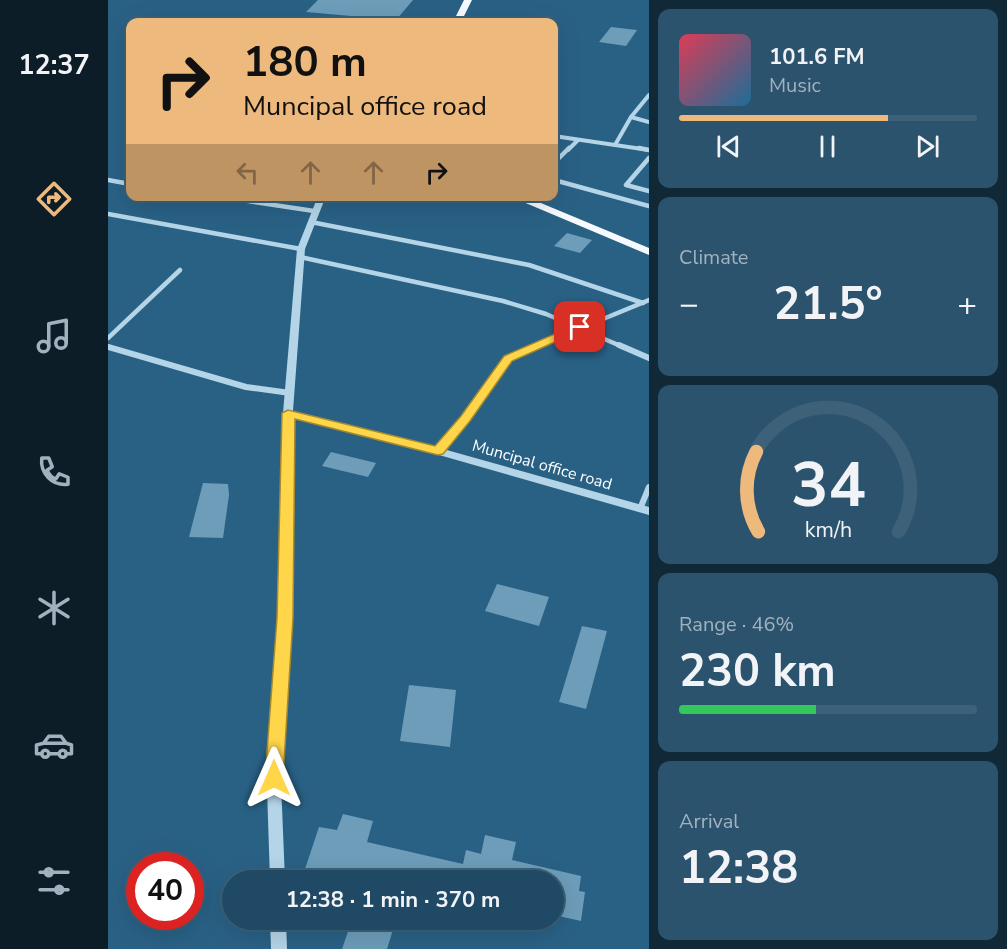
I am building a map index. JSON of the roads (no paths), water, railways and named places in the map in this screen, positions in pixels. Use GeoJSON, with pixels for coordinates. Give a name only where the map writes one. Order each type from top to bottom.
{"type":"FeatureCollection","features":[{"type":"Feature","properties":{"kind":"main road"},"geometry":{"type":"LineString","coordinates":[[452,18],[461,0]]}},
{"type":"Feature","properties":{"kind":"main road"},"geometry":{"type":"LineString","coordinates":[[459,18],[468,0]]}},
{"type":"Feature","properties":{"kind":"main road"},"geometry":{"type":"LineString","coordinates":[[526,201],[648,252]]}},
{"type":"Feature","properties":{"kind":"main road"},"geometry":{"type":"LineString","coordinates":[[546,201],[648,243]]}},
{"type":"Feature","properties":{"kind":"street"},"geometry":{"type":"LineString","coordinates":[[615,145],[631,117],[648,97]]}},
{"type":"Feature","properties":{"kind":"street"},"geometry":{"type":"LineString","coordinates":[[631,117],[648,122]]}},
{"type":"Feature","properties":{"kind":"street"},"geometry":{"type":"LineString","coordinates":[[558,137],[648,150]]}},
{"type":"Feature","properties":{"kind":"street"},"geometry":{"type":"LineString","coordinates":[[558,159],[578,140]]}},
{"type":"Feature","properties":{"kind":"street"},"geometry":{"type":"LineString","coordinates":[[648,158],[626,185],[648,191]]}},
{"type":"Feature","properties":{"kind":"street"},"geometry":{"type":"LineString","coordinates":[[108,180],[126,183]]}},
{"type":"Feature","properties":{"kind":"street"},"geometry":{"type":"LineString","coordinates":[[558,181],[648,206]]}},
{"type":"Feature","properties":{"kind":"street"},"geometry":{"type":"LineString","coordinates":[[238,201],[529,266],[646,302]]}},
{"type":"Feature","properties":{"kind":"street"},"geometry":{"type":"LineString","coordinates":[[277,870],[273,758],[285,618],[288,413],[300,253],[320,201]]}},
{"type":"Feature","properties":{"kind":"street"},"geometry":{"type":"LineString","coordinates":[[108,214],[300,253],[469,292],[580,327],[648,358]]}},
{"type":"Feature","properties":{"kind":"street"},"geometry":{"type":"LineString","coordinates":[[108,338],[180,270]]}},
{"type":"Feature","properties":{"kind":"street"},"geometry":{"type":"LineString","coordinates":[[438,451],[466,418],[508,358],[646,302]]}},
{"type":"Feature","properties":{"kind":"street"},"geometry":{"type":"LineString","coordinates":[[108,347],[246,387],[290,393]]}},
{"type":"Feature","properties":{"kind":"street","name":"Muncipal office road"},"geometry":{"type":"LineString","coordinates":[[288,413],[438,451],[644,510]]}},
{"type":"Feature","properties":{"kind":"street"},"geometry":{"type":"LineString","coordinates":[[644,510],[648,487]]}},
{"type":"Feature","properties":{"kind":"street"},"geometry":{"type":"LineString","coordinates":[[278,930],[279,949]]}}]}
